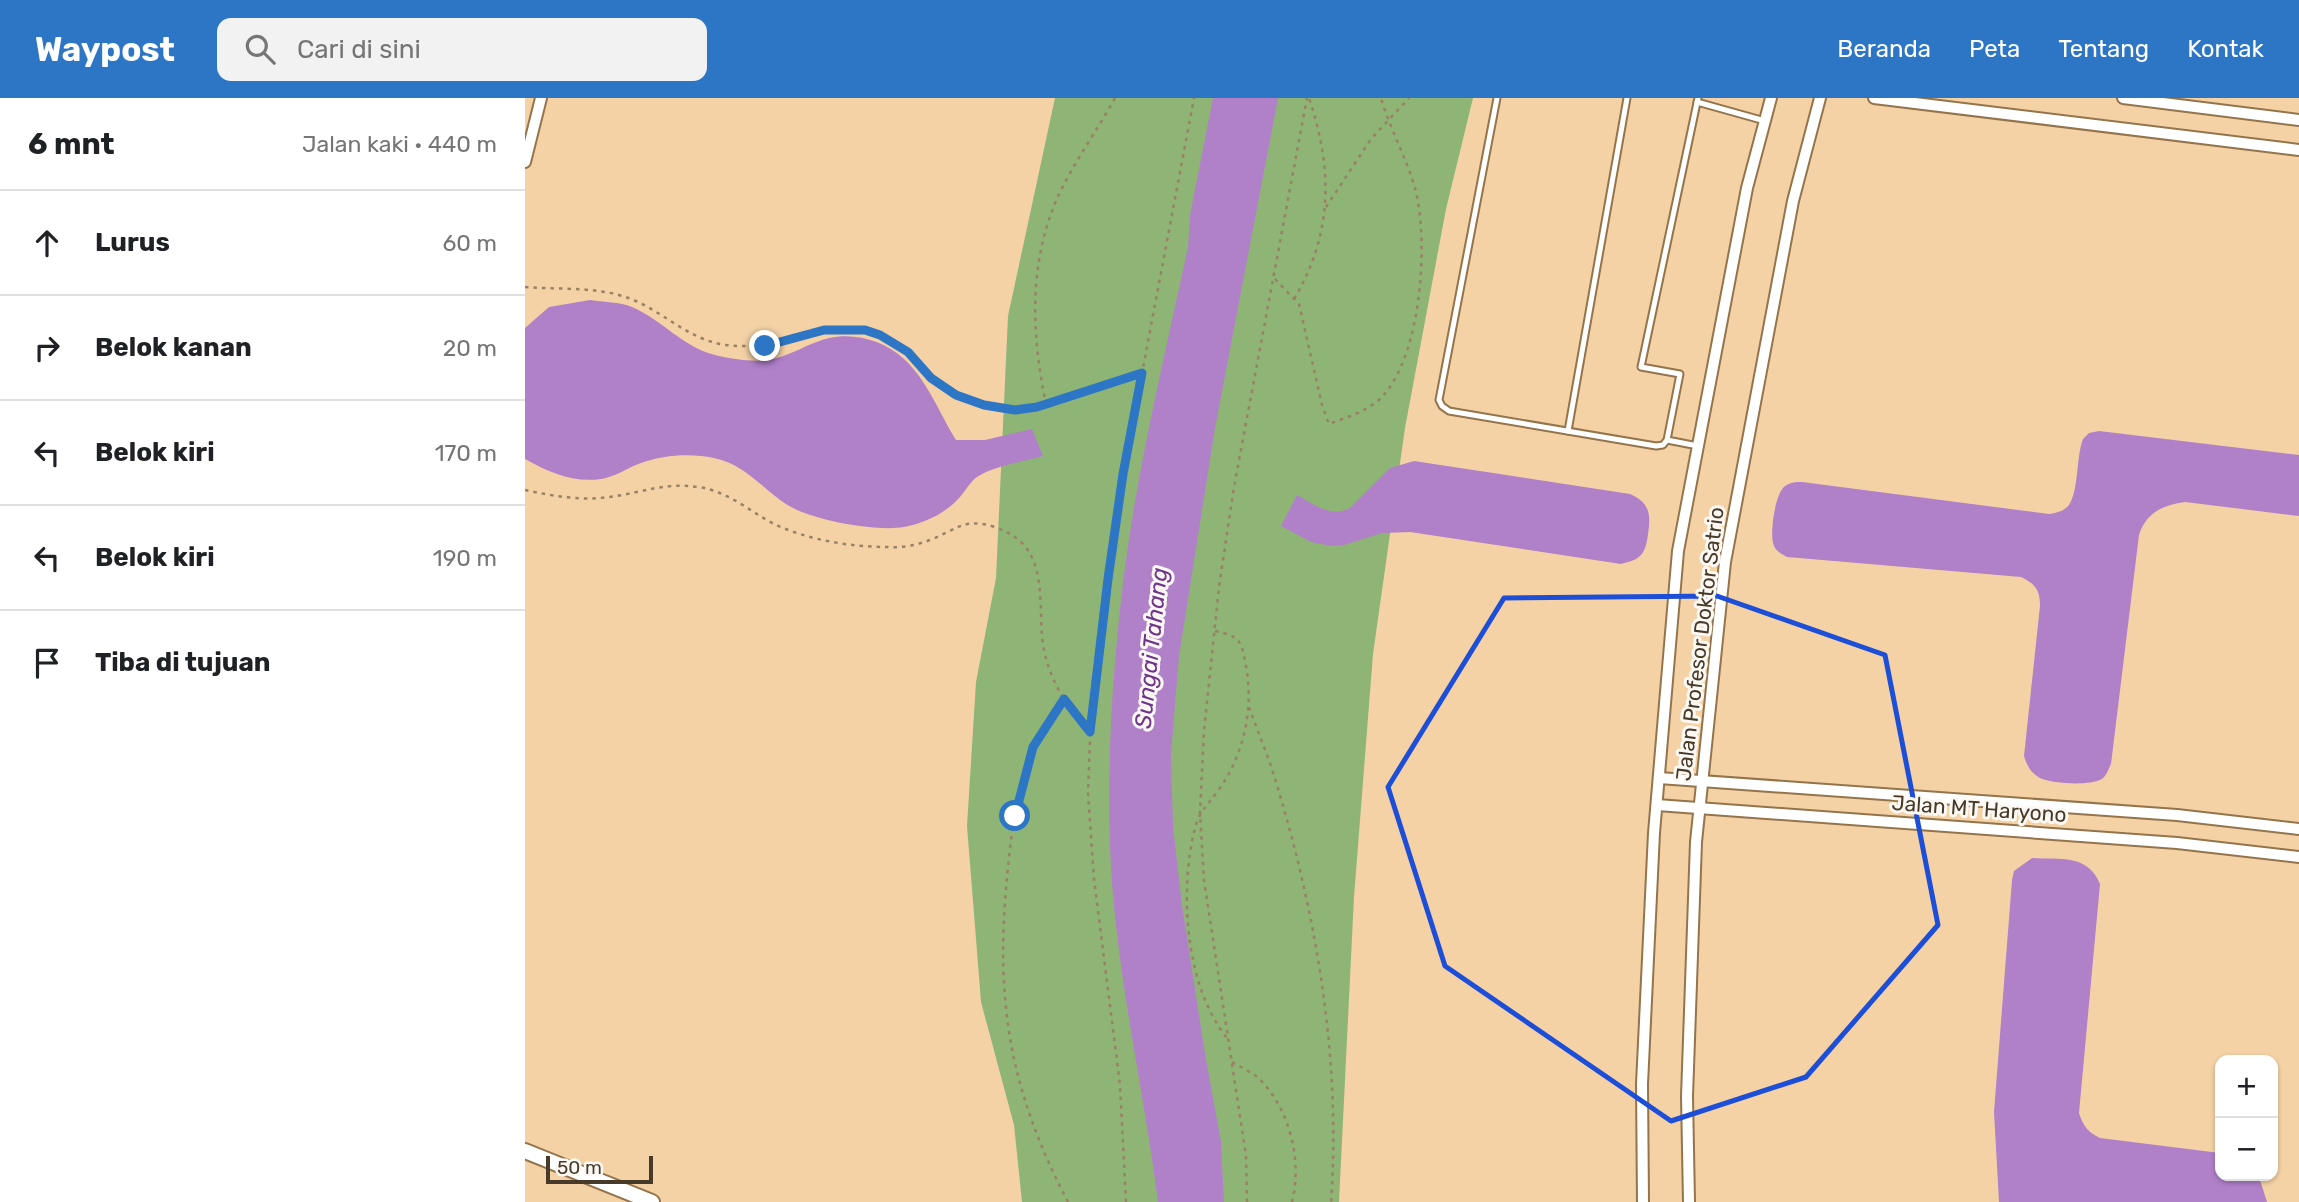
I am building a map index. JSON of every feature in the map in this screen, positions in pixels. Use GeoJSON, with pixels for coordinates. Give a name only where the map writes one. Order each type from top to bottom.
{"type":"FeatureCollection","features":[{"type":"Feature","properties":{"kind":"street"},"geometry":{"type":"LineString","coordinates":[[525,162],[541,98]]}},
{"type":"Feature","properties":{"kind":"street","name":"Jalan Profesor Doktor Satrio"},"geometry":{"type":"LineString","coordinates":[[1643,1202],[1642,1084],[1657,805],[1678,551],[1747,188],[1771,98]]}},
{"type":"Feature","properties":{"kind":"street","name":"Jalan Profesor Doktor Satrio"},"geometry":{"type":"LineString","coordinates":[[1689,1202],[1688,1082],[1696,842],[1725,562],[1793,201],[1820,98]]}},
{"type":"Feature","properties":{"kind":"street"},"geometry":{"type":"LineString","coordinates":[[1874,98],[2299,150]]}},
{"type":"Feature","properties":{"kind":"street"},"geometry":{"type":"LineString","coordinates":[[2123,98],[2299,120]]}},
{"type":"Feature","properties":{"kind":"street","name":"Jalan MT Haryono"},"geometry":{"type":"LineString","coordinates":[[1659,778],[2176,815],[2299,829]]}},
{"type":"Feature","properties":{"kind":"street","name":"Jalan MT Haryono"},"geometry":{"type":"LineString","coordinates":[[1657,805],[2177,843],[2299,857]]}},
{"type":"Feature","properties":{"kind":"street"},"geometry":{"type":"LineString","coordinates":[[525,1150],[652,1202]]}},
{"type":"Feature","properties":{"kind":"lane"},"geometry":{"type":"LineString","coordinates":[[1497,98],[1439,400],[1449,411],[1656,446],[1663,445],[1667,440],[1680,374],[1641,367],[1698,100],[1765,121]]}},
{"type":"Feature","properties":{"kind":"lane"},"geometry":{"type":"LineString","coordinates":[[1568,431],[1627,98]]}},
{"type":"Feature","properties":{"kind":"lane"},"geometry":{"type":"LineString","coordinates":[[1667,440],[1698,446]]}},
{"type":"Feature","properties":{"kind":"path"},"geometry":{"type":"LineString","coordinates":[[1046,404],[1037,363],[1034,324],[1039,261],[1059,193],[1115,98]]}},
{"type":"Feature","properties":{"kind":"path"},"geometry":{"type":"LineString","coordinates":[[1126,1202],[1120,1085],[1094,879],[1088,793],[1090,732],[1123,474],[1194,98]]}},
{"type":"Feature","properties":{"kind":"path"},"geometry":{"type":"LineString","coordinates":[[1294,299],[1308,275],[1326,207],[1325,163],[1320,131],[1308,98]]}},
{"type":"Feature","properties":{"kind":"path"},"geometry":{"type":"LineString","coordinates":[[1247,1202],[1246,1156],[1204,880],[1200,813],[1204,731],[1214,631],[1234,487],[1308,98]]}},
{"type":"Feature","properties":{"kind":"path"},"geometry":{"type":"LineString","coordinates":[[1274,278],[1299,304],[1310,358],[1329,424],[1359,413],[1381,397],[1406,352],[1421,284],[1421,239],[1416,191],[1405,155],[1388,121],[1381,98]]}},
{"type":"Feature","properties":{"kind":"path"},"geometry":{"type":"LineString","coordinates":[[1326,207],[1370,139],[1409,98]]}},
{"type":"Feature","properties":{"kind":"path"},"geometry":{"type":"LineString","coordinates":[[525,287],[611,293],[643,304],[673,324],[707,341],[726,345],[765,346],[824,330],[865,330],[895,342],[918,361],[931,378],[968,401],[1015,410],[1046,404],[1142,373]]}},
{"type":"Feature","properties":{"kind":"path"},"geometry":{"type":"LineString","coordinates":[[525,491],[575,499],[608,498],[666,485],[700,487],[731,498],[789,531],[803,536],[873,547],[914,545],[960,524],[984,524],[1009,533],[1019,540],[1033,558],[1037,573],[1044,649],[1054,683],[1090,732]]}},
{"type":"Feature","properties":{"kind":"path"},"geometry":{"type":"LineString","coordinates":[[1214,631],[1234,636],[1242,643],[1248,676],[1249,707],[1245,734],[1232,766],[1218,792],[1200,813],[1190,856],[1187,910],[1196,974],[1216,1024],[1229,1040]]}},
{"type":"Feature","properties":{"kind":"path"},"geometry":{"type":"LineString","coordinates":[[1064,699],[1033,747],[1025,770],[1008,862],[1001,957],[1009,1040],[1020,1084],[1035,1129],[1068,1202]]}},
{"type":"Feature","properties":{"kind":"path"},"geometry":{"type":"LineString","coordinates":[[1249,707],[1279,791],[1313,936],[1327,1026],[1332,1117],[1331,1202]]}},
{"type":"Feature","properties":{"kind":"path"},"geometry":{"type":"LineString","coordinates":[[1232,1062],[1255,1076],[1270,1092],[1282,1114],[1291,1136],[1296,1162],[1292,1202]]}},
{"type":"Feature","properties":{"kind":"highlighted area"},"geometry":{"type":"Polygon","coordinates":[[[1717,596],[1885,655],[1938,925],[1806,1077],[1671,1121],[1445,966],[1388,787],[1504,598],[1717,596]]]}},
{"type":"Feature","properties":{"kind":"green space"},"geometry":{"type":"Polygon","coordinates":[[[1055,98],[1473,98],[1446,209],[1405,428],[1373,654],[1354,897],[1339,1202],[1022,1202],[1014,1125],[981,1002],[967,826],[976,682],[996,578],[1008,316],[1055,98]]]}},
{"type":"Feature","properties":{"kind":"water","name":"Sungai Tahang"},"geometry":{"type":"Polygon","coordinates":[[[1213,98],[1278,98],[1215,428],[1179,656],[1171,754],[1173,827],[1182,905],[1221,1142],[1224,1202],[1158,1202],[1117,935],[1109,811],[1112,710],[1120,608],[1130,533],[1188,247],[1190,215],[1213,98]]]}},
{"type":"Feature","properties":{"kind":"water"},"geometry":{"type":"Polygon","coordinates":[[[590,300],[632,307],[693,346],[735,359],[769,360],[839,336],[859,337],[879,343],[912,367],[956,440],[985,440],[1032,429],[1043,456],[984,473],[942,512],[920,523],[892,528],[827,520],[797,510],[735,465],[705,456],[658,458],[601,479],[561,475],[525,459],[525,328],[549,307],[590,300]]]}},
{"type":"Feature","properties":{"kind":"water"},"geometry":{"type":"Polygon","coordinates":[[[2099,431],[2299,455],[2299,516],[2185,502],[2162,508],[2146,521],[2139,535],[2111,764],[2102,779],[2062,783],[2037,776],[2024,756],[2040,606],[2038,591],[2033,585],[2021,577],[1787,557],[1774,546],[1773,524],[1781,490],[1798,482],[2049,514],[2058,512],[2067,507],[2072,499],[2083,439],[2089,433],[2099,431]]]}},
{"type":"Feature","properties":{"kind":"water"},"geometry":{"type":"Polygon","coordinates":[[[1414,461],[1630,494],[1642,501],[1648,510],[1649,527],[1645,548],[1636,559],[1621,564],[1410,532],[1382,533],[1344,545],[1331,546],[1311,542],[1281,526],[1297,495],[1322,509],[1343,511],[1350,508],[1390,468],[1414,461]]]}},
{"type":"Feature","properties":{"kind":"water"},"geometry":{"type":"Polygon","coordinates":[[[2032,858],[2072,860],[2088,867],[2100,884],[2079,1113],[2084,1125],[2100,1138],[2215,1152],[2215,1181],[2260,1181],[2267,1202],[1999,1202],[1994,1112],[2014,871],[2032,858]]]}},
{"type":"Feature","properties":{"kind":"route"},"geometry":{"type":"LineString","coordinates":[[765,346],[824,330],[865,330],[895,342],[918,361],[931,378],[956,395],[968,401],[1015,410],[1037,407],[1142,373],[1123,474],[1090,732],[1064,699],[1033,747],[1015,816]]}}]}
